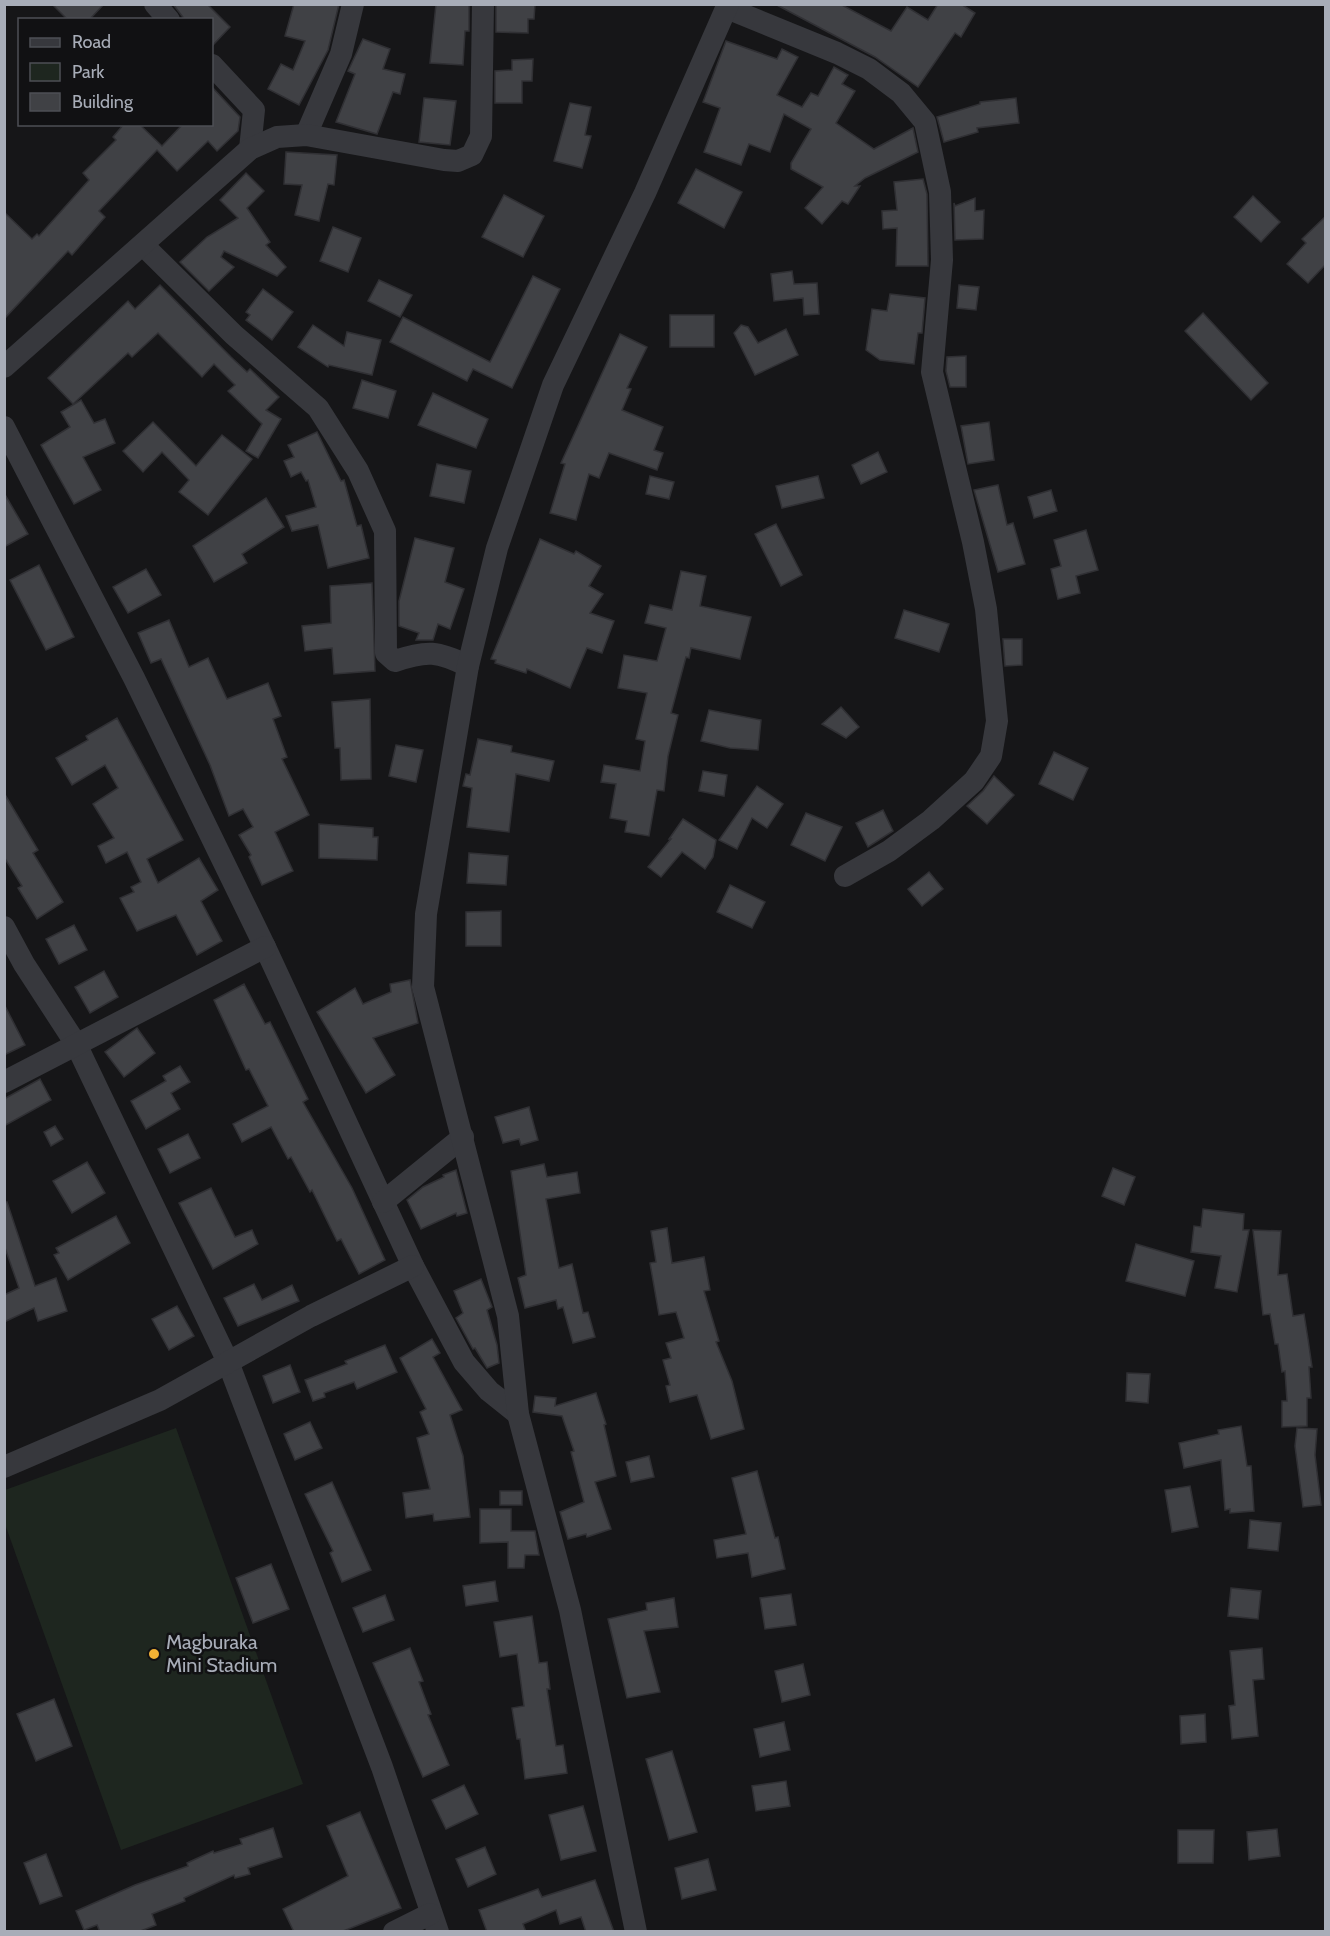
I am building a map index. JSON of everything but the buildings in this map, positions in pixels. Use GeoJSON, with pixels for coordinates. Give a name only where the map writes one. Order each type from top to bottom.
{"type":"FeatureCollection","features":[{"type":"Feature","properties":{"kind":"street"},"geometry":{"type":"LineString","coordinates":[[155,4],[167,18]]}},
{"type":"Feature","properties":{"kind":"street"},"geometry":{"type":"LineString","coordinates":[[306,135],[341,54],[353,4]]}},
{"type":"Feature","properties":{"kind":"street"},"geometry":{"type":"LineString","coordinates":[[4,367],[250,149],[278,137],[306,135],[444,160],[458,161],[472,155],[481,136],[483,4]]}},
{"type":"Feature","properties":{"kind":"street"},"geometry":{"type":"LineString","coordinates":[[636,1932],[570,1610],[518,1414],[508,1316],[423,987],[426,914],[468,666],[497,548],[553,385],[645,193],[727,6],[837,53],[868,69],[901,93],[925,122],[940,192],[942,260],[932,372],[973,542],[986,609],[997,721],[991,756],[974,781],[906,839],[845,876]]}},
{"type":"Feature","properties":{"kind":"street"},"geometry":{"type":"LineString","coordinates":[[213,66],[254,110],[250,149]]}},
{"type":"Feature","properties":{"kind":"street"},"geometry":{"type":"LineString","coordinates":[[143,245],[234,335],[318,408],[358,471],[385,531],[386,652],[395,661],[420,653],[444,654],[468,666]]}},
{"type":"Feature","properties":{"kind":"street"},"geometry":{"type":"LineString","coordinates":[[4,427],[134,678],[265,947],[413,1266],[464,1362],[489,1391],[518,1414]]}},
{"type":"Feature","properties":{"kind":"street"},"geometry":{"type":"LineString","coordinates":[[4,927],[24,964],[76,1044],[228,1362],[382,1767],[434,1923],[394,1932]]}},
{"type":"Feature","properties":{"kind":"street"},"geometry":{"type":"LineString","coordinates":[[4,1082],[265,947]]}},
{"type":"Feature","properties":{"kind":"street"},"geometry":{"type":"LineString","coordinates":[[383,1202],[463,1137]]}},
{"type":"Feature","properties":{"kind":"street"},"geometry":{"type":"LineString","coordinates":[[4,1467],[160,1400],[311,1316],[413,1266]]}},
{"type":"Feature","properties":{"kind":"green space","name":"Magburaka Mini Stadium"},"geometry":{"type":"Polygon","coordinates":[[[176,1428],[303,1784],[121,1850],[5,1524],[5,1490],[176,1428]]]}},
{"type":"Feature","properties":{"kind":"place","name":"Magburaka Mini Stadium"},"geometry":{"type":"Point","coordinates":[154,1654]}}]}
